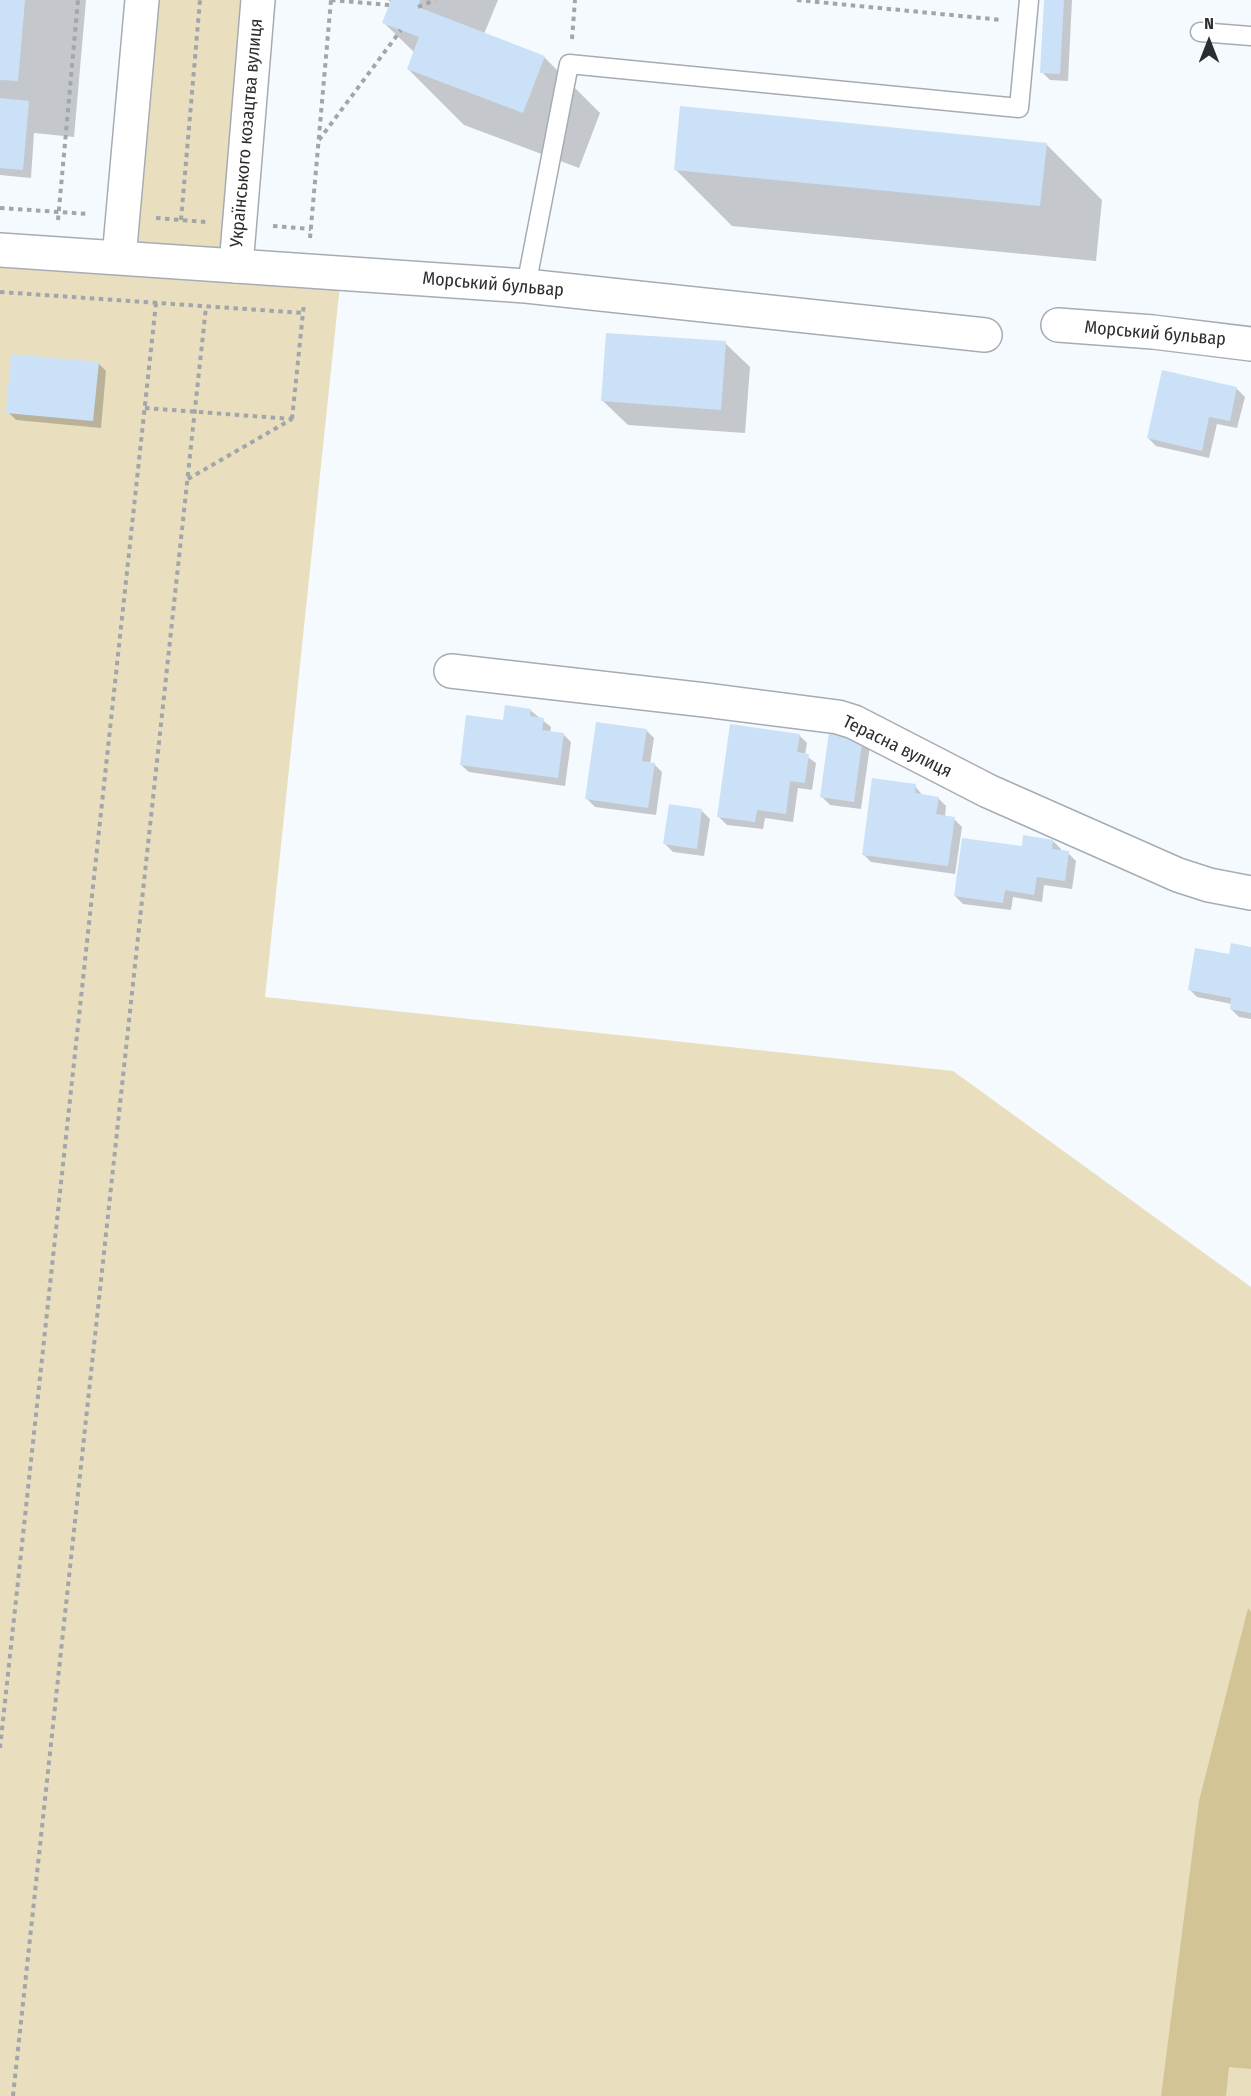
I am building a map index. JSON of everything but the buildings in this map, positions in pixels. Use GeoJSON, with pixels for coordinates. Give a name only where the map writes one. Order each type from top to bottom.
{"type":"FeatureCollection","features":[{"type":"Feature","properties":{"kind":"street"},"geometry":{"type":"LineString","coordinates":[[119,258],[142,0]]}},
{"type":"Feature","properties":{"kind":"street","name":"Українського козацтва вулиця"},"geometry":{"type":"LineString","coordinates":[[236,266],[258,0]]}},
{"type":"Feature","properties":{"kind":"street","name":"Морський бульвар"},"geometry":{"type":"LineString","coordinates":[[0,250],[526,286],[985,335]]}},
{"type":"Feature","properties":{"kind":"street","name":"Морський бульвар"},"geometry":{"type":"LineString","coordinates":[[1058,325],[1153,332],[1251,344]]}},
{"type":"Feature","properties":{"kind":"street","name":"Терасна вулиця"},"geometry":{"type":"LineString","coordinates":[[451,671],[838,717],[854,722],[987,790],[1178,875],[1209,885],[1251,893]]}},
{"type":"Feature","properties":{"kind":"lane"},"geometry":{"type":"LineString","coordinates":[[526,286],[569,64],[1019,108],[1029,0]]}},
{"type":"Feature","properties":{"kind":"lane"},"geometry":{"type":"LineString","coordinates":[[1200,32],[1251,36]]}},
{"type":"Feature","properties":{"kind":"path"},"geometry":{"type":"LineString","coordinates":[[0,208],[59,212],[78,0]]}},
{"type":"Feature","properties":{"kind":"path"},"geometry":{"type":"LineString","coordinates":[[181,220],[200,0]]}},
{"type":"Feature","properties":{"kind":"path"},"geometry":{"type":"LineString","coordinates":[[311,229],[331,0],[389,5]]}},
{"type":"Feature","properties":{"kind":"path"},"geometry":{"type":"LineString","coordinates":[[418,8],[435,0]]}},
{"type":"Feature","properties":{"kind":"path"},"geometry":{"type":"LineString","coordinates":[[569,64],[575,0]]}},
{"type":"Feature","properties":{"kind":"path"},"geometry":{"type":"LineString","coordinates":[[797,0],[1027,23]]}},
{"type":"Feature","properties":{"kind":"path"},"geometry":{"type":"LineString","coordinates":[[319,140],[401,30]]}},
{"type":"Feature","properties":{"kind":"path"},"geometry":{"type":"LineString","coordinates":[[0,292],[303,313],[292,419]]}},
{"type":"Feature","properties":{"kind":"path"},"geometry":{"type":"LineString","coordinates":[[0,1748],[156,303]]}},
{"type":"Feature","properties":{"kind":"path"},"geometry":{"type":"LineString","coordinates":[[13,2096],[206,306]]}},
{"type":"Feature","properties":{"kind":"path"},"geometry":{"type":"LineString","coordinates":[[145,408],[292,419]]}},
{"type":"Feature","properties":{"kind":"path"},"geometry":{"type":"LineString","coordinates":[[188,479],[292,419]]}},
{"type":"Feature","properties":{"kind":"shaded area"},"geometry":{"type":"Polygon","coordinates":[[[151,0],[248,0],[226,251],[129,246],[151,0]]]}},
{"type":"Feature","properties":{"kind":"shaded area"},"geometry":{"type":"Polygon","coordinates":[[[0,263],[340,285],[265,997],[953,1071],[1251,1287],[1251,2096],[0,2096],[0,263]]]}},
{"type":"Feature","properties":{"kind":"shaded area"},"geometry":{"type":"Polygon","coordinates":[[[1248,1608],[1251,1612],[1251,2069],[1229,2067],[1226,2096],[1161,2096],[1199,1801],[1248,1608]]]}}]}
